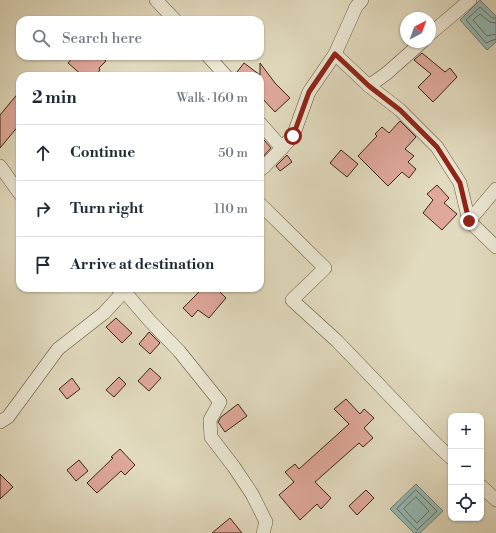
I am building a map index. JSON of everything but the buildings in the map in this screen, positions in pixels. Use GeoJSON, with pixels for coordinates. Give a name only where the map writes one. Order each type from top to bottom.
{"type":"FeatureCollection","features":[{"type":"Feature","properties":{"kind":"street"},"geometry":{"type":"LineString","coordinates":[[156,0],[171,16]]}},
{"type":"Feature","properties":{"kind":"street"},"geometry":{"type":"LineString","coordinates":[[264,167],[293,136],[309,92],[335,54],[356,6],[362,0]]}},
{"type":"Feature","properties":{"kind":"street"},"geometry":{"type":"LineString","coordinates":[[436,29],[470,0]]}},
{"type":"Feature","properties":{"kind":"street"},"geometry":{"type":"LineString","coordinates":[[369,86],[415,48]]}},
{"type":"Feature","properties":{"kind":"street"},"geometry":{"type":"LineString","coordinates":[[335,54],[369,86],[400,110],[437,147],[460,183],[469,221],[496,247]]}},
{"type":"Feature","properties":{"kind":"street"},"geometry":{"type":"LineString","coordinates":[[212,60],[222,72]]}},
{"type":"Feature","properties":{"kind":"street"},"geometry":{"type":"LineString","coordinates":[[264,128],[282,148]]}},
{"type":"Feature","properties":{"kind":"street"},"geometry":{"type":"LineString","coordinates":[[0,166],[16,188]]}},
{"type":"Feature","properties":{"kind":"street"},"geometry":{"type":"LineString","coordinates":[[469,221],[496,188]]}},
{"type":"Feature","properties":{"kind":"street"},"geometry":{"type":"LineString","coordinates":[[264,208],[325,268],[292,300],[337,341],[448,455]]}},
{"type":"Feature","properties":{"kind":"street"},"geometry":{"type":"LineString","coordinates":[[0,422],[8,417],[58,349],[104,313],[121,292]]}},
{"type":"Feature","properties":{"kind":"street"},"geometry":{"type":"LineString","coordinates":[[126,292],[179,351],[220,402],[210,420],[211,437],[252,494],[266,522],[263,533]]}},
{"type":"Feature","properties":{"kind":"street"},"geometry":{"type":"LineString","coordinates":[[484,489],[496,500]]}},
{"type":"Feature","properties":{"kind":"water"},"geometry":{"type":"Polygon","coordinates":[[[480,0],[496,16],[496,42],[487,50],[460,20],[480,0]]]}},
{"type":"Feature","properties":{"kind":"water"},"geometry":{"type":"Polygon","coordinates":[[[416,484],[443,511],[420,533],[414,533],[390,509],[416,484]]]}},
{"type":"Feature","properties":{"kind":"route"},"geometry":{"type":"LineString","coordinates":[[293,136],[309,92],[335,54],[369,86],[400,110],[437,147],[460,183],[469,221]]}}]}
